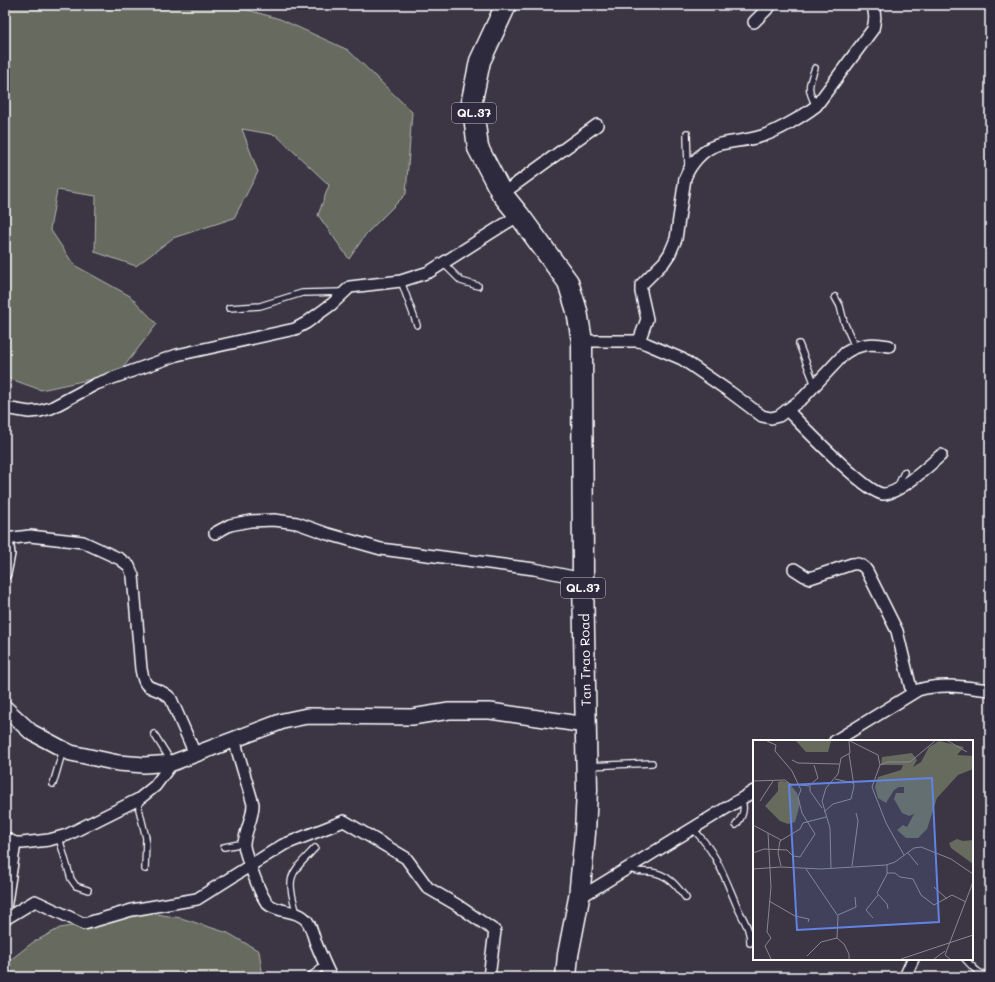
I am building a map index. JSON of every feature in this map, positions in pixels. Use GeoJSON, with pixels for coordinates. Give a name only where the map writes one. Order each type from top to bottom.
{"type":"FeatureCollection","features":[{"type":"Feature","properties":{"kind":"highway","name":"QL.37"},"geometry":{"type":"LineString","coordinates":[[506,5],[480,61],[472,100],[478,148],[502,194],[519,215]]}},
{"type":"Feature","properties":{"kind":"highway","name":"Tan Trao Road"},"geometry":{"type":"LineString","coordinates":[[519,215],[568,282],[578,311],[582,341],[583,579],[587,766],[586,834],[579,898],[568,955],[566,977]]}},
{"type":"Feature","properties":{"kind":"street"},"geometry":{"type":"LineString","coordinates":[[754,22],[771,5]]}},
{"type":"Feature","properties":{"kind":"street"},"geometry":{"type":"LineString","coordinates":[[639,341],[646,319],[641,285],[664,262],[676,239],[685,178],[688,170],[708,150],[716,145],[764,136],[805,114],[816,106],[873,30],[876,19],[872,5]]}},
{"type":"Feature","properties":{"kind":"street"},"geometry":{"type":"LineString","coordinates":[[502,194],[597,124]]}},
{"type":"Feature","properties":{"kind":"street"},"geometry":{"type":"LineString","coordinates":[[5,408],[29,412],[40,411],[51,408],[96,384],[177,355],[295,329],[332,304],[350,287],[401,281],[430,272],[519,215]]}},
{"type":"Feature","properties":{"kind":"street"},"geometry":{"type":"LineString","coordinates":[[582,341],[639,341],[682,359],[762,416],[771,418],[779,416],[803,398],[846,353],[856,347],[871,343],[889,346]]}},
{"type":"Feature","properties":{"kind":"street"},"geometry":{"type":"LineString","coordinates":[[787,410],[849,471],[876,492],[884,494],[896,490],[920,474],[941,455]]}},
{"type":"Feature","properties":{"kind":"street"},"geometry":{"type":"LineString","coordinates":[[215,533],[230,525],[250,521],[274,520],[297,523],[328,534],[381,549],[534,569],[583,579]]}},
{"type":"Feature","properties":{"kind":"street"},"geometry":{"type":"LineString","coordinates":[[5,574],[9,554],[6,539],[30,536],[83,542],[120,558],[129,566],[133,576],[141,668],[145,683],[149,687],[165,692],[171,699],[195,754]]}},
{"type":"Feature","properties":{"kind":"street"},"geometry":{"type":"LineString","coordinates":[[794,569],[810,578],[852,564],[857,563],[863,566],[897,631],[912,693]]}},
{"type":"Feature","properties":{"kind":"street"},"geometry":{"type":"LineString","coordinates":[[837,740],[912,693],[931,687],[950,685],[990,690]]}},
{"type":"Feature","properties":{"kind":"street"},"geometry":{"type":"LineString","coordinates":[[5,708],[31,732],[72,753],[118,763],[144,765],[172,763],[283,721],[306,716],[412,717],[449,711],[490,711],[586,725]]}},
{"type":"Feature","properties":{"kind":"street"},"geometry":{"type":"LineString","coordinates":[[234,739],[253,804],[253,812],[244,843],[250,866],[265,900],[271,906],[297,914],[303,917],[308,923],[331,977]]}},
{"type":"Feature","properties":{"kind":"street"},"geometry":{"type":"LineString","coordinates":[[10,845],[59,838],[139,799],[154,786],[172,763]]}},
{"type":"Feature","properties":{"kind":"street"},"geometry":{"type":"LineString","coordinates":[[579,898],[753,792]]}},
{"type":"Feature","properties":{"kind":"street"},"geometry":{"type":"LineString","coordinates":[[5,919],[35,901],[84,924],[132,910],[197,899],[283,845],[344,820],[406,858],[428,888],[457,905],[495,931],[489,977]]}},
{"type":"Feature","properties":{"kind":"street"},"geometry":{"type":"LineString","coordinates":[[5,838],[10,845],[5,909]]}},
{"type":"Feature","properties":{"kind":"street"},"geometry":{"type":"LineString","coordinates":[[905,977],[913,960]]}},
{"type":"Feature","properties":{"kind":"lane"},"geometry":{"type":"LineString","coordinates":[[815,68],[810,81],[810,94],[816,106]]}},
{"type":"Feature","properties":{"kind":"lane"},"geometry":{"type":"LineString","coordinates":[[687,133],[688,170]]}},
{"type":"Feature","properties":{"kind":"lane"},"geometry":{"type":"LineString","coordinates":[[444,264],[461,281],[478,286]]}},
{"type":"Feature","properties":{"kind":"lane"},"geometry":{"type":"LineString","coordinates":[[401,281],[417,325]]}},
{"type":"Feature","properties":{"kind":"lane"},"geometry":{"type":"LineString","coordinates":[[229,308],[260,306],[302,293],[344,292]]}},
{"type":"Feature","properties":{"kind":"lane"},"geometry":{"type":"LineString","coordinates":[[835,297],[840,306],[844,322],[856,347]]}},
{"type":"Feature","properties":{"kind":"lane"},"geometry":{"type":"LineString","coordinates":[[799,344],[815,386]]}},
{"type":"Feature","properties":{"kind":"lane"},"geometry":{"type":"LineString","coordinates":[[896,490],[904,472]]}},
{"type":"Feature","properties":{"kind":"lane"},"geometry":{"type":"LineString","coordinates":[[154,734],[172,763]]}},
{"type":"Feature","properties":{"kind":"lane"},"geometry":{"type":"LineString","coordinates":[[53,784],[63,749]]}},
{"type":"Feature","properties":{"kind":"lane"},"geometry":{"type":"LineString","coordinates":[[587,766],[652,763]]}},
{"type":"Feature","properties":{"kind":"lane"},"geometry":{"type":"LineString","coordinates":[[139,799],[139,809],[146,838],[145,869]]}},
{"type":"Feature","properties":{"kind":"lane"},"geometry":{"type":"LineString","coordinates":[[736,825],[742,814],[743,803],[741,799]]}},
{"type":"Feature","properties":{"kind":"lane"},"geometry":{"type":"LineString","coordinates":[[693,829],[711,850],[728,884],[736,905],[751,935],[750,943]]}},
{"type":"Feature","properties":{"kind":"lane"},"geometry":{"type":"LineString","coordinates":[[59,838],[68,864],[71,879],[76,886],[88,890]]}},
{"type":"Feature","properties":{"kind":"lane"},"geometry":{"type":"LineString","coordinates":[[224,847],[244,843]]}},
{"type":"Feature","properties":{"kind":"lane"},"geometry":{"type":"LineString","coordinates":[[297,914],[290,886],[292,876],[303,860],[315,848]]}},
{"type":"Feature","properties":{"kind":"lane"},"geometry":{"type":"LineString","coordinates":[[629,868],[639,873],[650,872],[668,878],[676,885],[686,898]]}},
{"type":"Feature","properties":{"kind":"lane"},"geometry":{"type":"LineString","coordinates":[[966,960],[978,973],[988,977],[990,976]]}},
{"type":"Feature","properties":{"kind":"lane"},"geometry":{"type":"LineString","coordinates":[[309,977],[325,965]]}},
{"type":"Feature","properties":{"kind":"green space"},"geometry":{"type":"Polygon","coordinates":[[[5,5],[230,5],[280,19],[348,50],[412,112],[406,194],[366,234],[349,259],[318,215],[329,185],[276,135],[242,129],[258,172],[234,218],[173,238],[136,266],[95,252],[96,196],[57,190],[50,229],[74,265],[130,296],[157,324],[119,373],[41,390],[5,377],[5,5]]]}},
{"type":"Feature","properties":{"kind":"green space"},"geometry":{"type":"Polygon","coordinates":[[[132,910],[181,918],[228,933],[259,951],[263,977],[5,977],[5,964],[32,943],[60,928],[84,924],[132,910]]]}}]}
